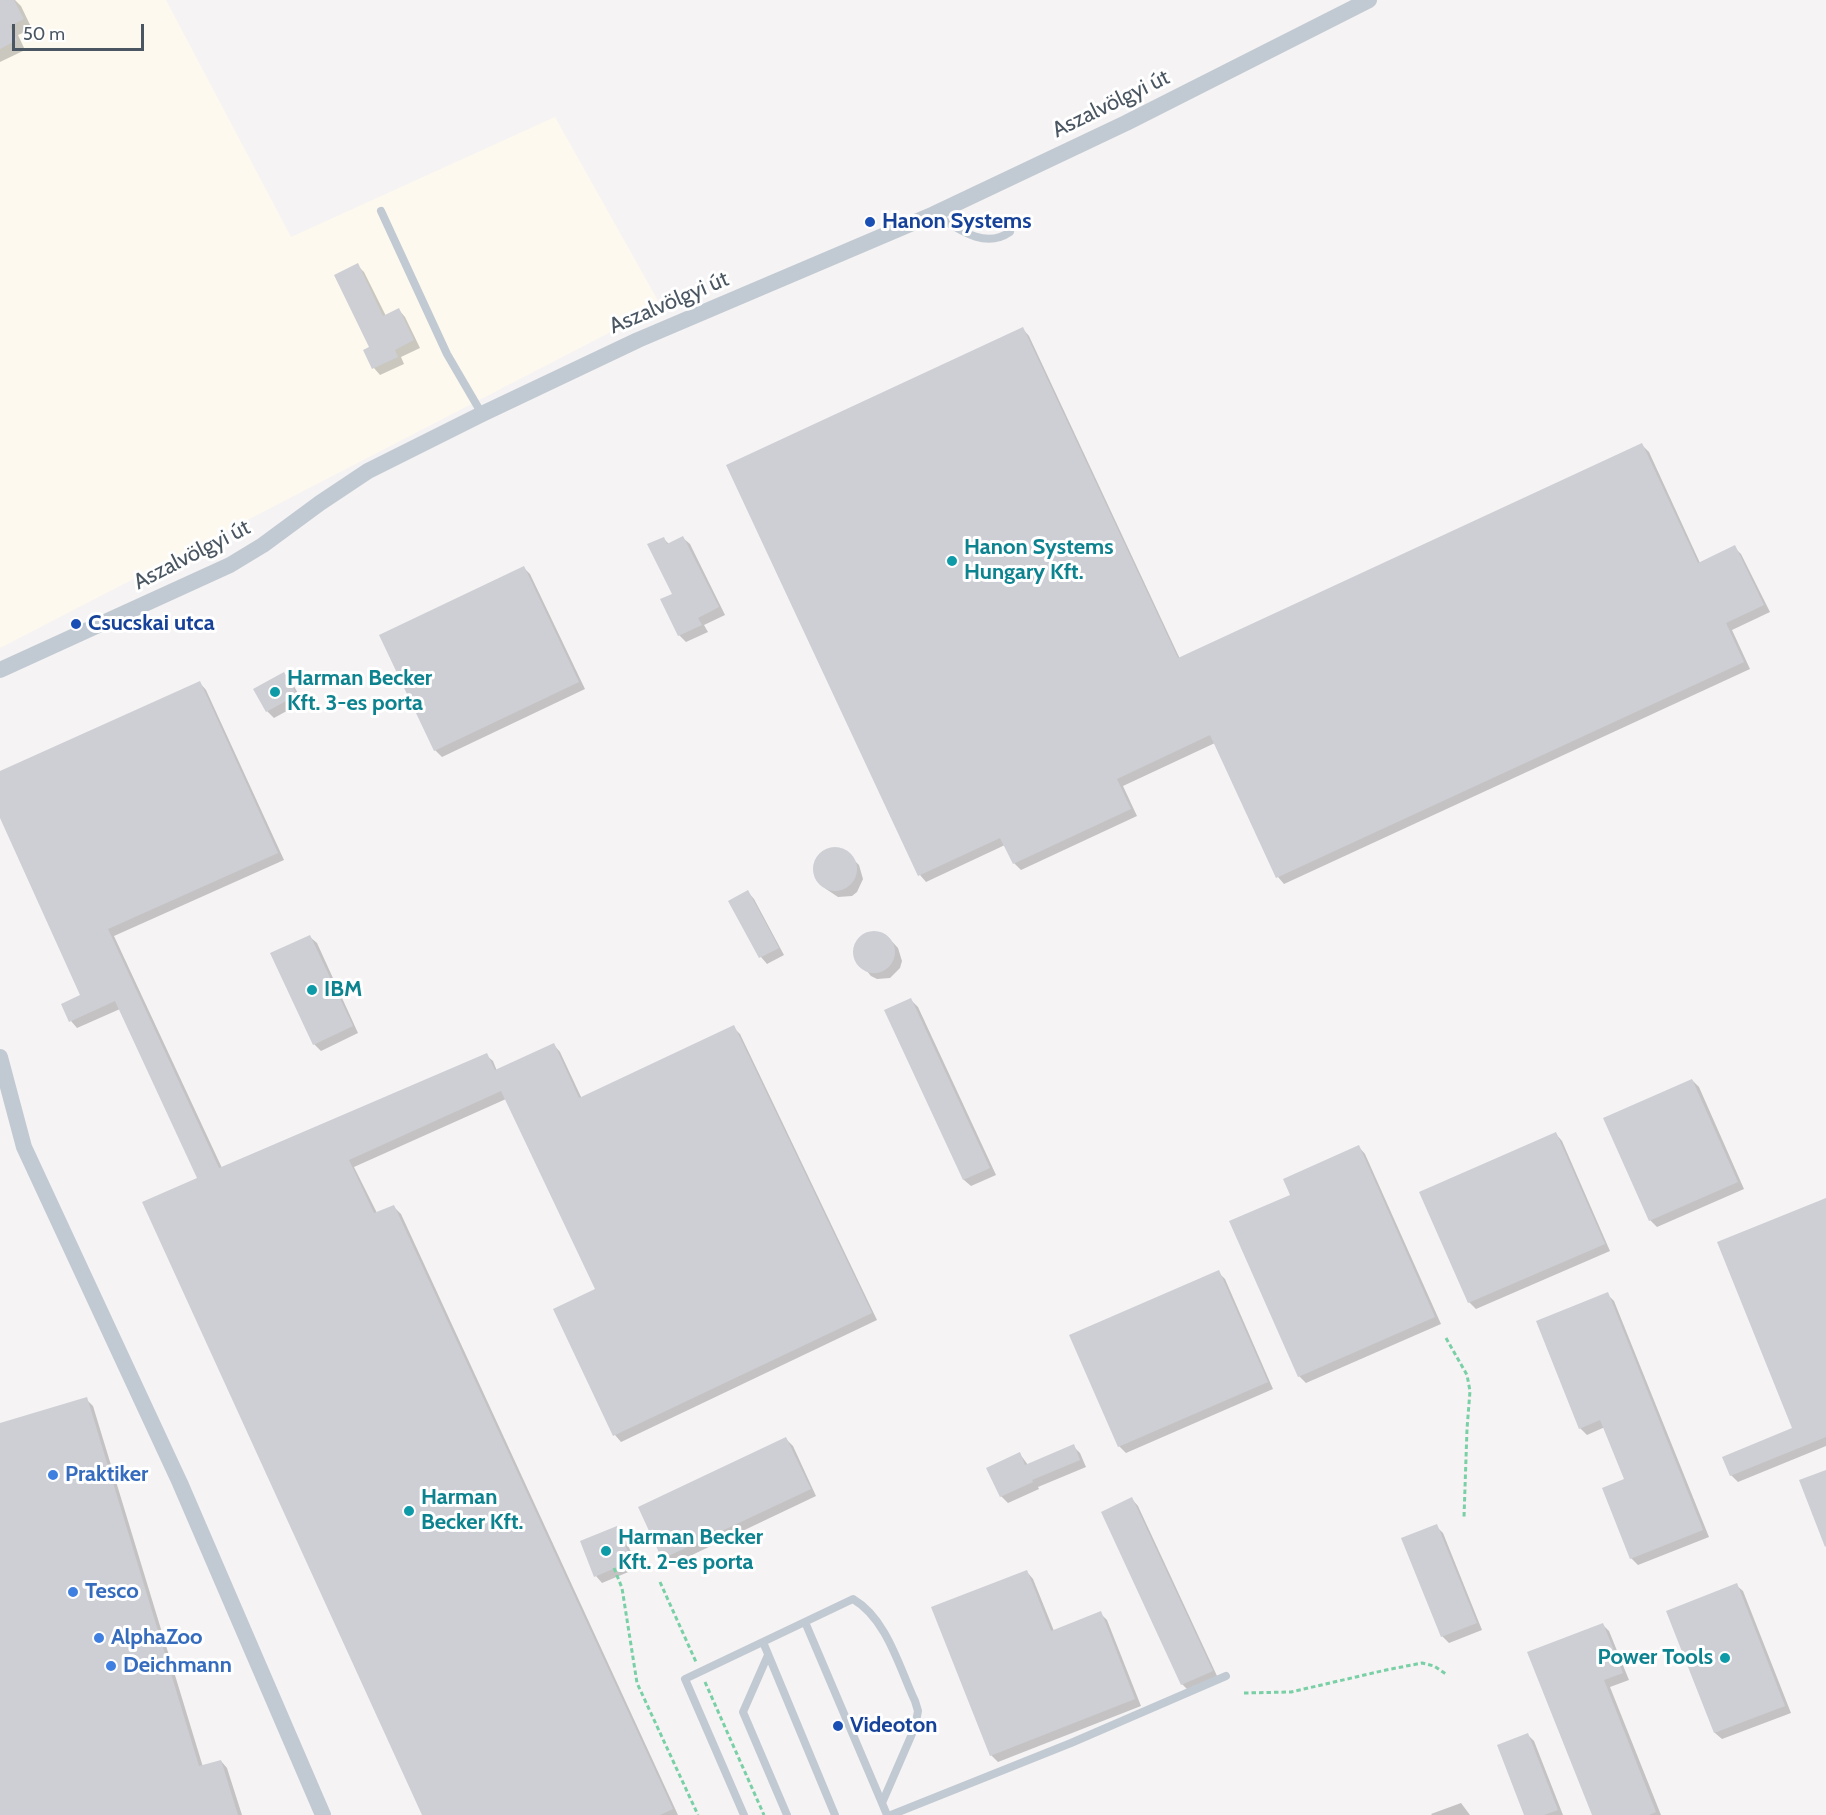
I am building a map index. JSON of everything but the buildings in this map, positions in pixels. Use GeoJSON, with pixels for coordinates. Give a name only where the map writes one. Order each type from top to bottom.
{"type":"FeatureCollection","features":[{"type":"Feature","properties":{"kind":"street","name":"Aszalvölgyi út"},"geometry":{"type":"LineString","coordinates":[[0,670],[230,565],[263,545],[320,502],[368,471],[482,414],[638,340],[934,214],[1126,123],[1369,0]]}},
{"type":"Feature","properties":{"kind":"street"},"geometry":{"type":"LineString","coordinates":[[0,1057],[24,1147],[180,1483],[323,1815]]}},
{"type":"Feature","properties":{"kind":"lane"},"geometry":{"type":"LineString","coordinates":[[381,211],[447,354],[482,414]]}},
{"type":"Feature","properties":{"kind":"lane"},"geometry":{"type":"LineString","coordinates":[[934,214],[976,238],[1001,239],[1010,232],[1012,219]]}},
{"type":"Feature","properties":{"kind":"lane"},"geometry":{"type":"LineString","coordinates":[[744,1815],[685,1679],[853,1599],[867,1609],[880,1626],[918,1711],[915,1727],[882,1803]]}},
{"type":"Feature","properties":{"kind":"lane"},"geometry":{"type":"LineString","coordinates":[[805,1622],[889,1815],[1071,1743],[1226,1677]]}},
{"type":"Feature","properties":{"kind":"lane"},"geometry":{"type":"LineString","coordinates":[[763,1642],[835,1815]]}},
{"type":"Feature","properties":{"kind":"lane"},"geometry":{"type":"LineString","coordinates":[[768,1655],[743,1712],[788,1815]]}},
{"type":"Feature","properties":{"kind":"path"},"geometry":{"type":"LineString","coordinates":[[1446,1338],[1467,1375],[1470,1391],[1464,1517]]}},
{"type":"Feature","properties":{"kind":"path"},"geometry":{"type":"LineString","coordinates":[[614,1569],[622,1588],[637,1683],[698,1815]]}},
{"type":"Feature","properties":{"kind":"path"},"geometry":{"type":"LineString","coordinates":[[660,1582],[764,1815]]}},
{"type":"Feature","properties":{"kind":"path"},"geometry":{"type":"LineString","coordinates":[[1244,1693],[1291,1692],[1422,1664],[1434,1666],[1446,1674]]}},
{"type":"Feature","properties":{"kind":"shaded area"},"geometry":{"type":"Polygon","coordinates":[[[0,0],[166,0],[291,237],[555,117],[661,306],[0,648],[0,0]]]}},
{"type":"Feature","properties":{"kind":"place","name":"Hanon Systems"},"geometry":{"type":"Point","coordinates":[870,222]}},
{"type":"Feature","properties":{"kind":"place","name":"Hanon Systems Hungary Kft."},"geometry":{"type":"Point","coordinates":[952,561]}},
{"type":"Feature","properties":{"kind":"place","name":"Csucskai utca"},"geometry":{"type":"Point","coordinates":[76,624]}},
{"type":"Feature","properties":{"kind":"place","name":"Harman Becker Kft. 3-es porta"},"geometry":{"type":"Point","coordinates":[275,692]}},
{"type":"Feature","properties":{"kind":"place","name":"IBM"},"geometry":{"type":"Point","coordinates":[312,990]}},
{"type":"Feature","properties":{"kind":"place","name":"Praktiker"},"geometry":{"type":"Point","coordinates":[53,1475]}},
{"type":"Feature","properties":{"kind":"place","name":"Harman Becker Kft."},"geometry":{"type":"Point","coordinates":[409,1511]}},
{"type":"Feature","properties":{"kind":"place","name":"Harman Becker Kft. 2-es porta"},"geometry":{"type":"Point","coordinates":[606,1551]}},
{"type":"Feature","properties":{"kind":"place","name":"Tesco"},"geometry":{"type":"Point","coordinates":[73,1592]}},
{"type":"Feature","properties":{"kind":"place","name":"AlphaZoo"},"geometry":{"type":"Point","coordinates":[99,1638]}},
{"type":"Feature","properties":{"kind":"place","name":"Power Tools"},"geometry":{"type":"Point","coordinates":[1725,1658]}},
{"type":"Feature","properties":{"kind":"place","name":"Deichmann"},"geometry":{"type":"Point","coordinates":[111,1666]}},
{"type":"Feature","properties":{"kind":"place","name":"Videoton"},"geometry":{"type":"Point","coordinates":[838,1726]}}]}
